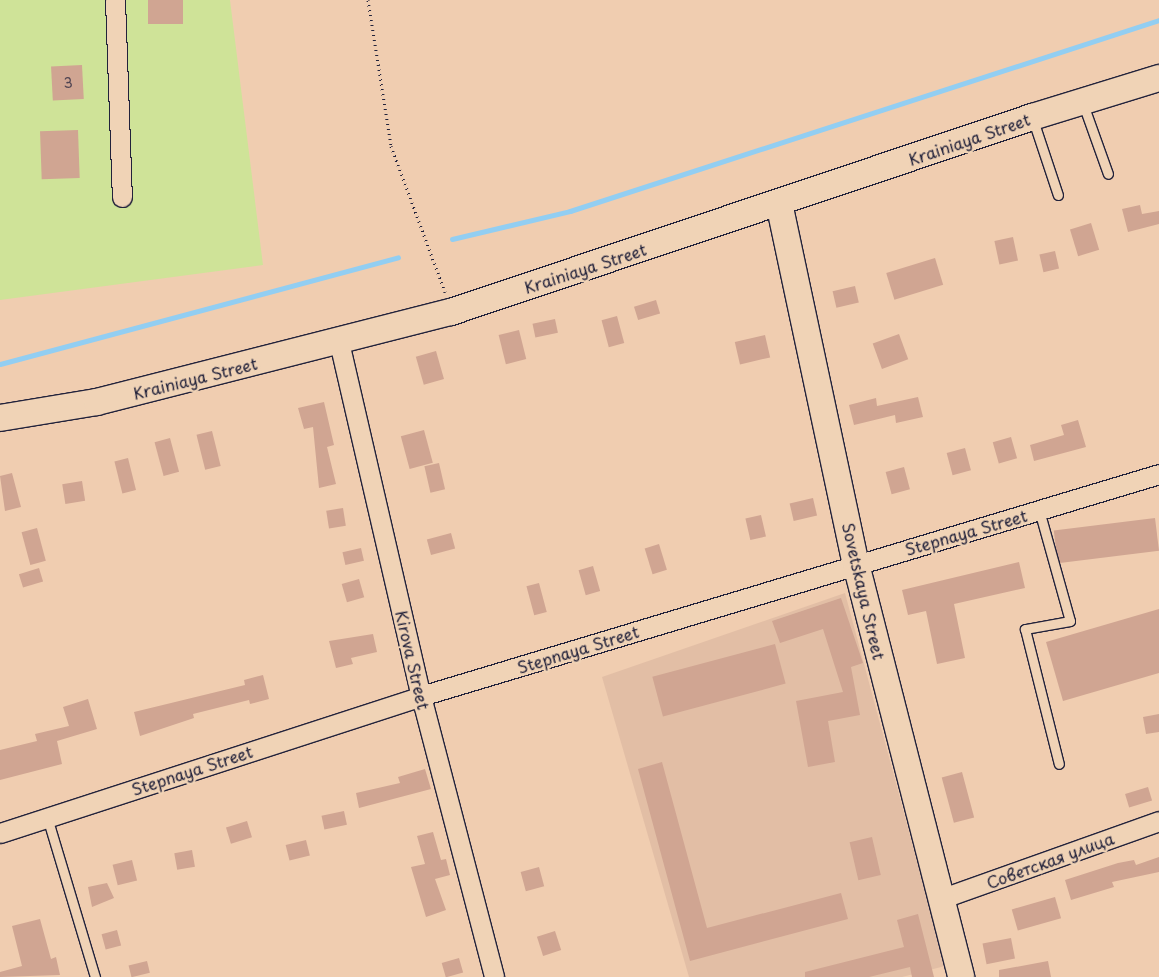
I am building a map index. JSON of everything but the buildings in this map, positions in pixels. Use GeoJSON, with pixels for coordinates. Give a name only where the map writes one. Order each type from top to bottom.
{"type":"FeatureCollection","features":[{"type":"Feature","properties":{"kind":"main road","name":"Krainiaya Street"},"geometry":{"type":"LineString","coordinates":[[0,418],[97,402],[451,312],[1032,117],[1159,80]]}},
{"type":"Feature","properties":{"kind":"main road","name":"Sovetskaya Street"},"geometry":{"type":"LineString","coordinates":[[779,203],[856,564],[960,977]]}},
{"type":"Feature","properties":{"kind":"street"},"geometry":{"type":"LineString","coordinates":[[115,0],[122,197]]}},
{"type":"Feature","properties":{"kind":"street","name":"Kirova Street"},"geometry":{"type":"LineString","coordinates":[[339,342],[421,696],[494,977]]}},
{"type":"Feature","properties":{"kind":"street","name":"Stepnaya Street"},"geometry":{"type":"LineString","coordinates":[[0,832],[421,696],[1159,474]]}},
{"type":"Feature","properties":{"kind":"street","name":"Советская улица"},"geometry":{"type":"LineString","coordinates":[[940,898],[1159,820]]}},
{"type":"Feature","properties":{"kind":"lane"},"geometry":{"type":"LineString","coordinates":[[1082,102],[1108,174]]}},
{"type":"Feature","properties":{"kind":"lane"},"geometry":{"type":"LineString","coordinates":[[1032,117],[1058,195]]}},
{"type":"Feature","properties":{"kind":"lane"},"geometry":{"type":"LineString","coordinates":[[1039,510],[1070,621],[1025,629],[1059,764]]}},
{"type":"Feature","properties":{"kind":"lane"},"geometry":{"type":"LineString","coordinates":[[47,818],[95,977]]}},
{"type":"Feature","properties":{"kind":"path"},"geometry":{"type":"LineString","coordinates":[[368,0],[391,146],[451,312]]}},
{"type":"Feature","properties":{"kind":"shaded area"},"geometry":{"type":"Polygon","coordinates":[[[845,593],[945,966],[902,977],[689,977],[602,677],[845,593]]]}},
{"type":"Feature","properties":{"kind":"green space"},"geometry":{"type":"Polygon","coordinates":[[[0,0],[230,0],[263,265],[0,300],[0,0]]]}},
{"type":"Feature","properties":{"kind":"waterway"},"geometry":{"type":"LineString","coordinates":[[452,239],[570,211],[1159,20]]}},
{"type":"Feature","properties":{"kind":"waterway"},"geometry":{"type":"LineString","coordinates":[[0,364],[398,257]]}}]}
